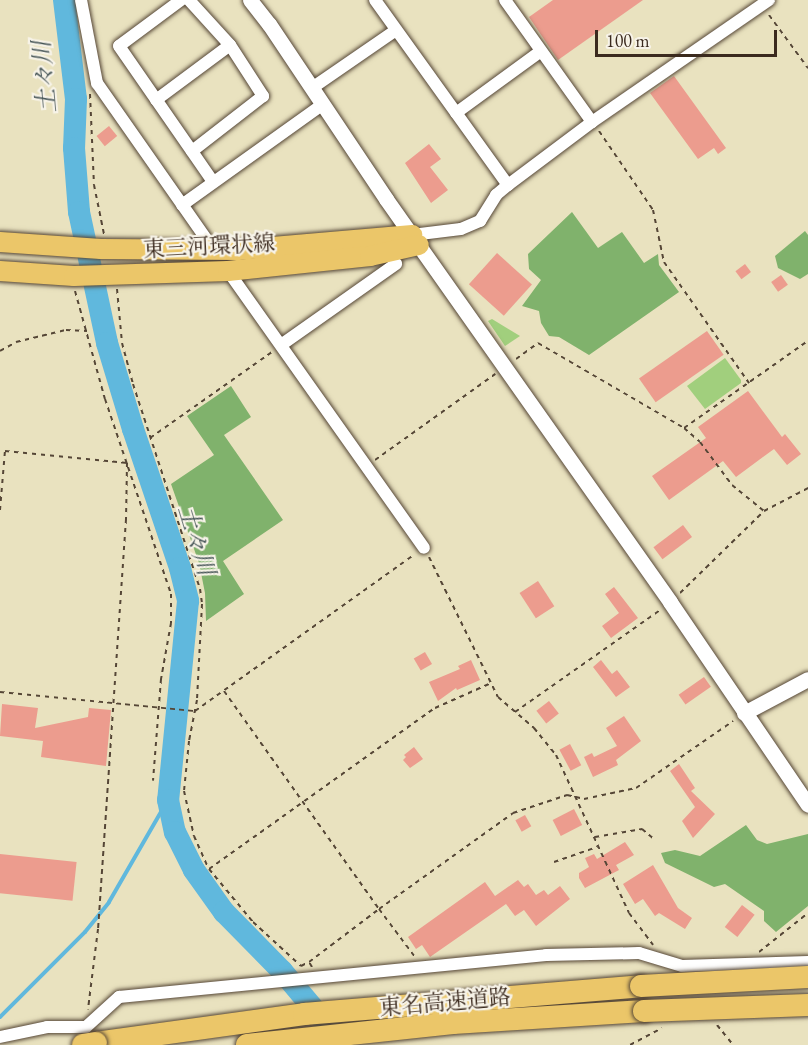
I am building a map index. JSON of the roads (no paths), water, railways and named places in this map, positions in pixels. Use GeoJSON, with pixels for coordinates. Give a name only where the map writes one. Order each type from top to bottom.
{"type":"FeatureCollection","features":[{"type":"Feature","properties":{"kind":"highway","name":"東名高速道路"},"geometry":{"type":"LineString","coordinates":[[89,1038],[304,1014],[641,986],[808,977]]}},
{"type":"Feature","properties":{"kind":"highway","name":"東名高速道路"},"geometry":{"type":"LineString","coordinates":[[247,1045],[320,1035],[453,1023],[644,1011],[808,1005]]}},
{"type":"Feature","properties":{"kind":"main road","name":"東三河環状線"},"geometry":{"type":"LineString","coordinates":[[0,242],[73,248],[214,250],[416,240]]}},
{"type":"Feature","properties":{"kind":"main road","name":"東三河環状線"},"geometry":{"type":"LineString","coordinates":[[0,271],[71,275],[228,271],[370,256],[416,240]]}},
{"type":"Feature","properties":{"kind":"street"},"geometry":{"type":"LineString","coordinates":[[81,0],[97,83],[214,250]]}},
{"type":"Feature","properties":{"kind":"street"},"geometry":{"type":"LineString","coordinates":[[181,0],[119,46],[213,182]]}},
{"type":"Feature","properties":{"kind":"street"},"geometry":{"type":"LineString","coordinates":[[189,0],[230,45],[263,96],[192,151]]}},
{"type":"Feature","properties":{"kind":"street"},"geometry":{"type":"LineString","coordinates":[[249,0],[269,24],[808,805]]}},
{"type":"Feature","properties":{"kind":"street"},"geometry":{"type":"LineString","coordinates":[[375,0],[508,185]]}},
{"type":"Feature","properties":{"kind":"street"},"geometry":{"type":"LineString","coordinates":[[505,0],[592,122]]}},
{"type":"Feature","properties":{"kind":"street"},"geometry":{"type":"LineString","coordinates":[[416,240],[480,221],[496,195],[508,185],[592,122],[766,2]]}},
{"type":"Feature","properties":{"kind":"street"},"geometry":{"type":"LineString","coordinates":[[312,88],[396,30]]}},
{"type":"Feature","properties":{"kind":"street"},"geometry":{"type":"LineString","coordinates":[[156,100],[230,45]]}},
{"type":"Feature","properties":{"kind":"street"},"geometry":{"type":"LineString","coordinates":[[456,113],[541,51]]}},
{"type":"Feature","properties":{"kind":"street"},"geometry":{"type":"LineString","coordinates":[[182,205],[323,104]]}},
{"type":"Feature","properties":{"kind":"street"},"geometry":{"type":"LineString","coordinates":[[281,345],[396,264]]}},
{"type":"Feature","properties":{"kind":"street"},"geometry":{"type":"LineString","coordinates":[[228,271],[424,548]]}},
{"type":"Feature","properties":{"kind":"street"},"geometry":{"type":"LineString","coordinates":[[744,713],[808,679]]}},
{"type":"Feature","properties":{"kind":"street"},"geometry":{"type":"LineString","coordinates":[[0,1037],[47,1027],[89,1038],[118,997],[422,967],[615,951],[639,952],[682,966],[808,962]]}},
{"type":"Feature","properties":{"kind":"waterway","name":"土々川"},"geometry":{"type":"LineString","coordinates":[[64,0],[76,99],[74,148],[79,212],[107,343],[133,429],[180,568],[188,601],[168,800],[175,832],[194,870],[224,912],[282,971],[344,1045]]}},
{"type":"Feature","properties":{"kind":"waterway"},"geometry":{"type":"LineString","coordinates":[[0,1017],[85,932],[109,902],[168,800]]}}]}
